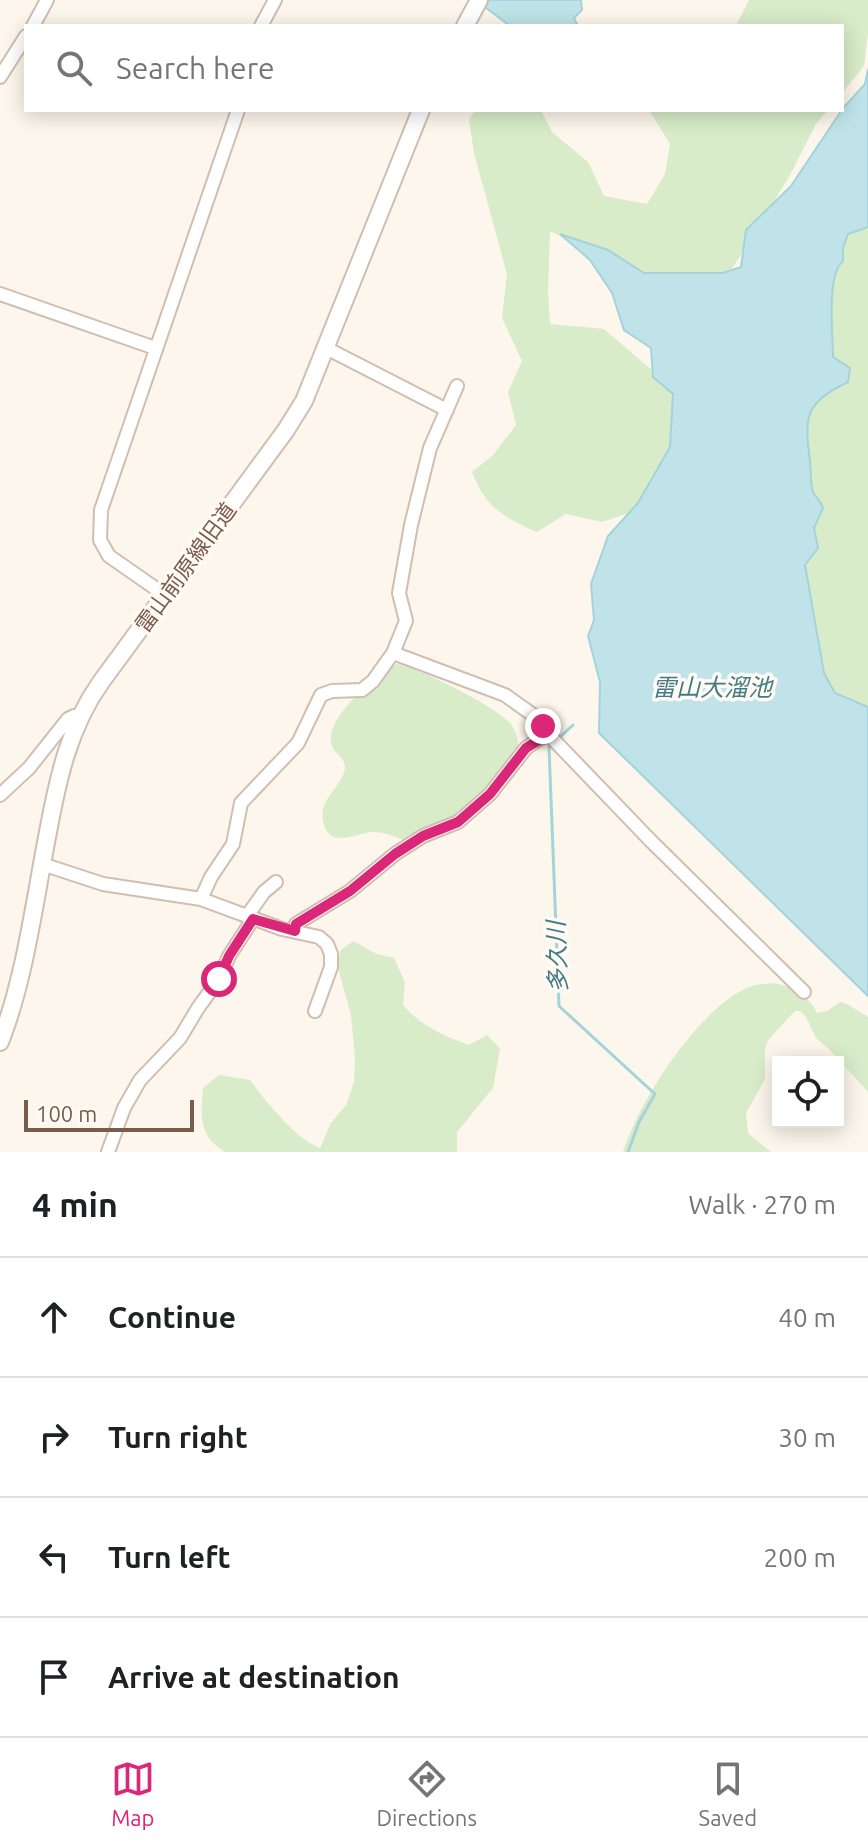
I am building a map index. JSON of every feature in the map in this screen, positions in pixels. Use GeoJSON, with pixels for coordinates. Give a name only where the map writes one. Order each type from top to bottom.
{"type":"FeatureCollection","features":[{"type":"Feature","properties":{"kind":"street"},"geometry":{"type":"LineString","coordinates":[[34,24],[47,0]]}},
{"type":"Feature","properties":{"kind":"street"},"geometry":{"type":"LineString","coordinates":[[262,24],[275,0]]}},
{"type":"Feature","properties":{"kind":"street"},"geometry":{"type":"LineString","coordinates":[[466,24],[479,0]]}},
{"type":"Feature","properties":{"kind":"street"},"geometry":{"type":"LineString","coordinates":[[0,77],[24,39]]}},
{"type":"Feature","properties":{"kind":"street"},"geometry":{"type":"LineString","coordinates":[[165,595],[109,556],[102,547],[100,525],[104,494],[237,112]]}},
{"type":"Feature","properties":{"kind":"street","name":"雷山前原線旧道"},"geometry":{"type":"LineString","coordinates":[[0,1042],[11,1009],[58,780],[79,719],[94,693],[304,401],[420,112]]}},
{"type":"Feature","properties":{"kind":"street"},"geometry":{"type":"LineString","coordinates":[[0,294],[155,348]]}},
{"type":"Feature","properties":{"kind":"street"},"geometry":{"type":"LineString","coordinates":[[326,348],[447,410]]}},
{"type":"Feature","properties":{"kind":"street"},"geometry":{"type":"LineString","coordinates":[[201,899],[211,877],[233,844],[241,803],[298,743],[321,695],[332,691],[362,690],[373,681],[393,653],[406,621],[399,593],[411,525],[430,448],[457,386]]}},
{"type":"Feature","properties":{"kind":"street"},"geometry":{"type":"LineString","coordinates":[[393,653],[505,695],[540,720],[551,739],[804,992]]}},
{"type":"Feature","properties":{"kind":"street"},"geometry":{"type":"LineString","coordinates":[[0,795],[29,768],[68,719],[74,716],[79,719]]}},
{"type":"Feature","properties":{"kind":"street"},"geometry":{"type":"LineString","coordinates":[[295,931],[296,924],[350,891],[395,854],[423,836],[458,822],[490,794],[526,748],[551,739]]}},
{"type":"Feature","properties":{"kind":"street"},"geometry":{"type":"LineString","coordinates":[[42,864],[103,884],[201,899],[250,918],[319,937],[327,944],[331,967],[315,1011]]}},
{"type":"Feature","properties":{"kind":"street"},"geometry":{"type":"LineString","coordinates":[[108,1152],[124,1108],[140,1080],[180,1038],[219,979],[264,892],[276,882]]}},
{"type":"Feature","properties":{"kind":"green space"},"geometry":{"type":"Polygon","coordinates":[[[749,0],[868,0],[864,66],[844,91],[844,24],[737,24],[749,0]]]}},
{"type":"Feature","properties":{"kind":"green space"},"geometry":{"type":"Polygon","coordinates":[[[474,112],[542,112],[552,132],[588,162],[604,196],[647,204],[665,174],[670,144],[650,112],[826,112],[816,124],[789,177],[727,277],[641,278],[550,231],[550,324],[604,329],[682,396],[679,443],[647,507],[602,522],[566,514],[537,532],[497,510],[477,484],[472,472],[493,455],[516,425],[508,392],[522,361],[502,318],[507,274],[474,153],[469,120],[474,112]]]}},
{"type":"Feature","properties":{"kind":"green space"},"geometry":{"type":"Polygon","coordinates":[[[868,217],[868,717],[821,686],[800,591],[798,430],[826,361],[826,284],[840,231],[868,217]]]}},
{"type":"Feature","properties":{"kind":"green space"},"geometry":{"type":"Polygon","coordinates":[[[397,664],[456,689],[502,716],[516,733],[518,753],[450,831],[437,837],[418,842],[377,832],[345,838],[331,836],[323,821],[324,805],[341,779],[345,766],[332,746],[331,735],[335,723],[353,699],[397,664]]]}},
{"type":"Feature","properties":{"kind":"green space"},"geometry":{"type":"Polygon","coordinates":[[[353,941],[377,954],[394,958],[405,983],[403,1005],[425,1025],[469,1045],[487,1035],[500,1049],[493,1088],[457,1132],[457,1152],[225,1152],[210,1139],[202,1116],[203,1088],[219,1075],[250,1080],[292,1129],[320,1148],[331,1123],[346,1105],[354,1082],[351,1015],[338,968],[340,951],[353,941]]]}},
{"type":"Feature","properties":{"kind":"green space"},"geometry":{"type":"Polygon","coordinates":[[[774,983],[787,987],[809,1001],[817,1013],[827,1011],[840,1002],[868,1017],[868,1092],[844,1065],[844,1056],[835,1056],[816,1038],[806,1017],[795,1011],[768,1040],[765,1079],[746,1113],[748,1133],[771,1152],[623,1152],[643,1107],[675,1055],[715,1010],[735,994],[755,985],[774,983]]]}},
{"type":"Feature","properties":{"kind":"water"},"geometry":{"type":"Polygon","coordinates":[[[489,0],[581,0],[582,10],[574,18],[577,24],[507,24],[485,7],[489,0]]]}},
{"type":"Feature","properties":{"kind":"water","name":"雷山大溜池"},"geometry":{"type":"Polygon","coordinates":[[[868,69],[868,227],[848,234],[843,261],[834,279],[833,357],[850,368],[848,382],[815,404],[808,422],[811,485],[823,508],[814,528],[818,548],[805,565],[824,673],[835,693],[868,707],[868,996],[599,733],[600,682],[588,636],[594,620],[591,584],[608,536],[638,503],[670,447],[673,394],[653,377],[651,348],[624,330],[612,293],[590,260],[560,234],[608,250],[644,273],[723,273],[741,267],[746,230],[791,186],[840,112],[844,112],[844,107],[865,84],[868,69]]]}},
{"type":"Feature","properties":{"kind":"waterway","name":"多久川"},"geometry":{"type":"LineString","coordinates":[[558,739],[573,725]]}},
{"type":"Feature","properties":{"kind":"waterway","name":"多久川"},"geometry":{"type":"LineString","coordinates":[[552,744],[549,747],[559,1006],[655,1094],[639,1122],[628,1152]]}},
{"type":"Feature","properties":{"kind":"route"},"geometry":{"type":"LineString","coordinates":[[219,979],[229,956],[253,919],[295,931],[296,924],[350,891],[395,854],[423,836],[458,822],[473,810],[490,794],[526,748],[544,737],[543,726]]}}]}
